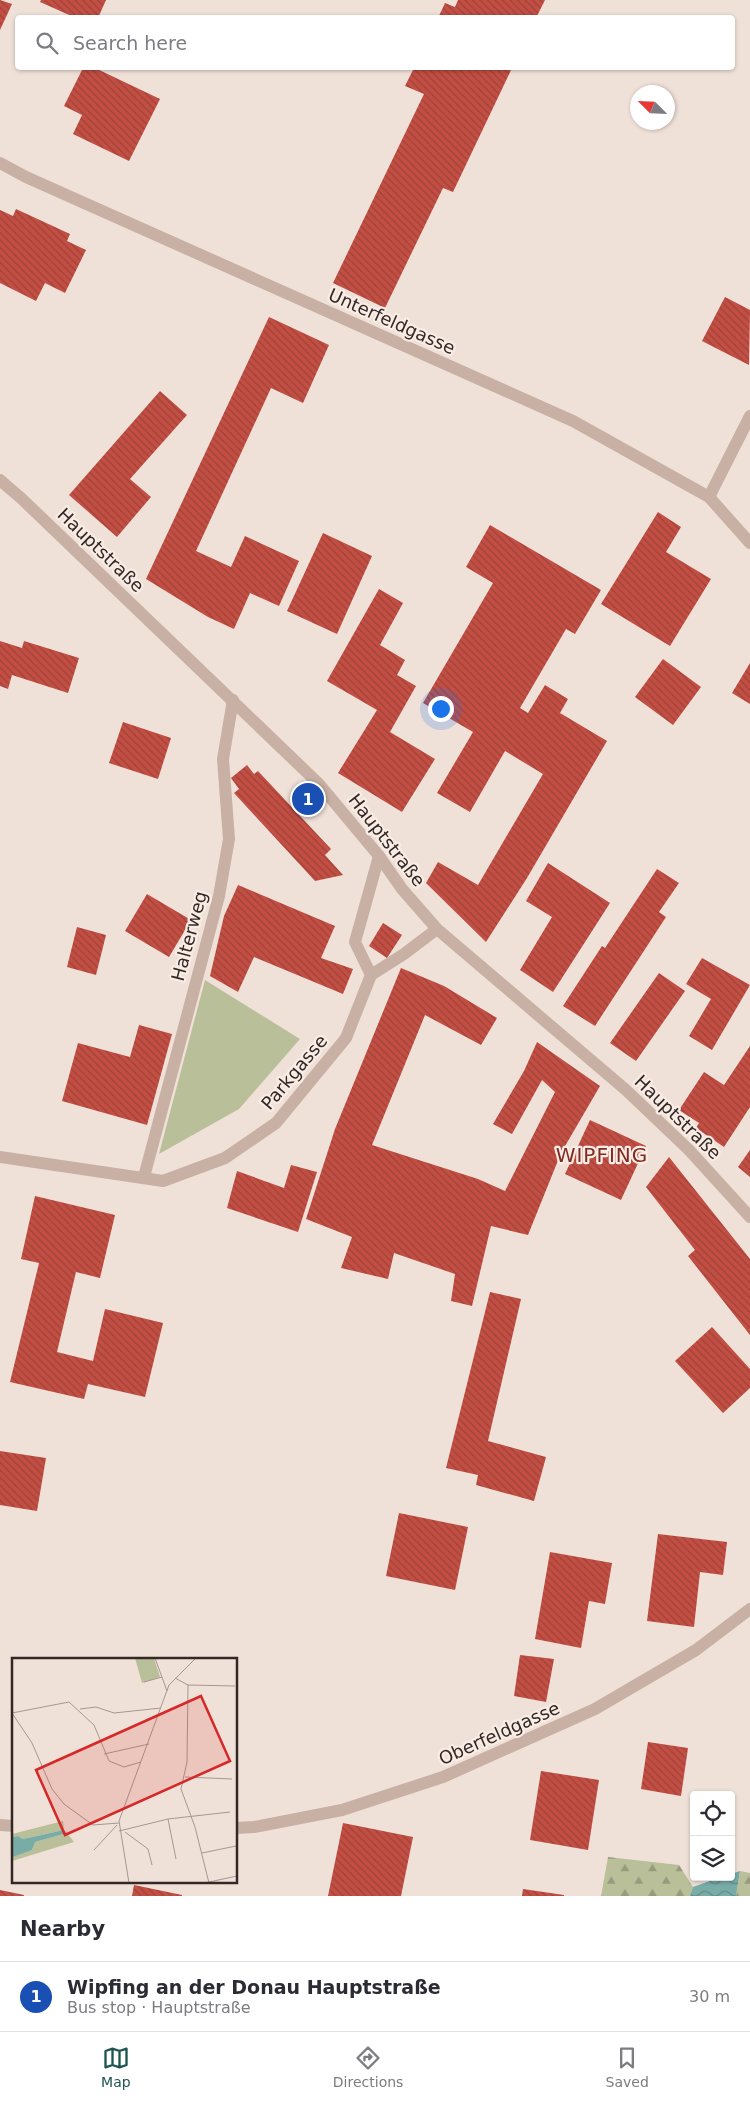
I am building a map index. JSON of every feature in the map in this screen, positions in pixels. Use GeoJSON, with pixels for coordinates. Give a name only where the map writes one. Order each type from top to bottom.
{"type":"FeatureCollection","features":[{"type":"Feature","properties":{"kind":"street","name":"Unterfeldgasse"},"geometry":{"type":"LineString","coordinates":[[0,163],[26,177],[574,421],[709,497],[750,543]]}},
{"type":"Feature","properties":{"kind":"street"},"geometry":{"type":"LineString","coordinates":[[709,497],[750,416]]}},
{"type":"Feature","properties":{"kind":"street","name":"Hauptstraße"},"geometry":{"type":"LineString","coordinates":[[0,480],[22,498],[319,784],[379,856],[402,889],[437,929],[626,1090],[690,1150],[750,1217]]}},
{"type":"Feature","properties":{"kind":"street","name":"Halterweg"},"geometry":{"type":"LineString","coordinates":[[144,1177],[219,896],[229,839],[223,759],[233,700]]}},
{"type":"Feature","properties":{"kind":"street"},"geometry":{"type":"LineString","coordinates":[[379,856],[355,942],[371,975],[404,954],[437,929]]}},
{"type":"Feature","properties":{"kind":"street","name":"Parkgasse"},"geometry":{"type":"LineString","coordinates":[[0,1157],[163,1181],[225,1158],[276,1122],[346,1038],[371,975]]}},
{"type":"Feature","properties":{"kind":"street","name":"Oberfeldgasse"},"geometry":{"type":"LineString","coordinates":[[238,1828],[254,1827],[342,1810],[442,1777],[594,1709],[696,1650],[750,1609]]}},
{"type":"Feature","properties":{"kind":"green space"},"geometry":{"type":"Polygon","coordinates":[[[205,980],[300,1039],[239,1109],[159,1154],[205,980]]]}},
{"type":"Feature","properties":{"kind":"green space"},"geometry":{"type":"Polygon","coordinates":[[[608,1857],[679,1865],[693,1887],[690,1896],[601,1896],[608,1857]]]}},
{"type":"Feature","properties":{"kind":"green space"},"geometry":{"type":"Polygon","coordinates":[[[740,1871],[750,1873],[750,1896],[736,1896],[740,1871]]]}},
{"type":"Feature","properties":{"kind":"water"},"geometry":{"type":"Polygon","coordinates":[[[740,1871],[736,1896],[690,1896],[693,1887],[710,1881],[735,1881],[735,1873],[740,1871]]]}},
{"type":"Feature","properties":{"kind":"building"},"geometry":{"type":"Polygon","coordinates":[[[0,0],[12,4],[0,30],[0,0]]]}},
{"type":"Feature","properties":{"kind":"building"},"geometry":{"type":"Polygon","coordinates":[[[41,0],[106,0],[99,15],[69,15],[40,2],[41,0]]]}},
{"type":"Feature","properties":{"kind":"building"},"geometry":{"type":"Polygon","coordinates":[[[458,0],[545,0],[538,15],[439,15],[445,3],[455,7],[458,0]]]}},
{"type":"Feature","properties":{"kind":"building"},"geometry":{"type":"Polygon","coordinates":[[[82,70],[99,70],[160,99],[129,161],[73,134],[82,115],[64,106],[82,70]]]}},
{"type":"Feature","properties":{"kind":"building"},"geometry":{"type":"Polygon","coordinates":[[[413,70],[511,70],[453,192],[443,188],[385,308],[333,283],[424,94],[405,86],[413,70]]]}},
{"type":"Feature","properties":{"kind":"building"},"geometry":{"type":"Polygon","coordinates":[[[16,209],[70,234],[67,241],[86,250],[65,293],[45,283],[36,301],[0,283],[0,210],[13,216],[16,209]]]}},
{"type":"Feature","properties":{"kind":"building"},"geometry":{"type":"Polygon","coordinates":[[[725,297],[750,310],[749,365],[702,341],[725,297]]]}},
{"type":"Feature","properties":{"kind":"building"},"geometry":{"type":"Polygon","coordinates":[[[269,317],[329,345],[303,403],[271,388],[196,551],[231,567],[245,536],[299,561],[279,606],[250,593],[234,629],[208,617],[146,579],[269,317]]]}},
{"type":"Feature","properties":{"kind":"building"},"geometry":{"type":"Polygon","coordinates":[[[160,391],[187,415],[130,479],[151,497],[117,537],[69,495],[160,391]]]}},
{"type":"Feature","properties":{"kind":"building"},"geometry":{"type":"Polygon","coordinates":[[[658,512],[681,527],[666,552],[711,579],[670,646],[601,604],[658,512]]]}},
{"type":"Feature","properties":{"kind":"building"},"geometry":{"type":"Polygon","coordinates":[[[490,525],[601,590],[575,634],[566,629],[520,708],[528,713],[545,685],[568,699],[560,713],[607,741],[527,878],[486,942],[426,883],[438,862],[478,885],[543,774],[505,751],[470,812],[437,793],[473,732],[423,703],[493,583],[466,567],[490,525]]]}},
{"type":"Feature","properties":{"kind":"building"},"geometry":{"type":"Polygon","coordinates":[[[323,533],[372,556],[337,634],[287,611],[323,533]]]}},
{"type":"Feature","properties":{"kind":"building"},"geometry":{"type":"Polygon","coordinates":[[[379,589],[403,603],[380,645],[405,660],[397,675],[416,686],[390,732],[435,759],[402,812],[338,773],[377,710],[327,681],[379,589]]]}},
{"type":"Feature","properties":{"kind":"building"},"geometry":{"type":"Polygon","coordinates":[[[0,641],[22,648],[24,641],[79,658],[68,693],[12,675],[8,689],[0,686],[0,641]]]}},
{"type":"Feature","properties":{"kind":"building"},"geometry":{"type":"Polygon","coordinates":[[[663,659],[701,687],[673,725],[635,697],[663,659]]]}},
{"type":"Feature","properties":{"kind":"building"},"geometry":{"type":"Polygon","coordinates":[[[750,663],[750,704],[732,693],[750,663]]]}},
{"type":"Feature","properties":{"kind":"building"},"geometry":{"type":"Polygon","coordinates":[[[123,722],[171,738],[158,779],[109,763],[123,722]]]}},
{"type":"Feature","properties":{"kind":"building"},"geometry":{"type":"Polygon","coordinates":[[[247,765],[254,774],[258,771],[331,849],[325,855],[343,875],[315,881],[234,793],[239,789],[231,778],[247,765]]]}},
{"type":"Feature","properties":{"kind":"building"},"geometry":{"type":"Polygon","coordinates":[[[548,863],[610,903],[553,992],[520,970],[552,917],[526,901],[548,863]]]}},
{"type":"Feature","properties":{"kind":"building"},"geometry":{"type":"Polygon","coordinates":[[[657,869],[679,883],[659,912],[666,917],[595,1026],[563,1006],[602,946],[605,948],[657,869]]]}},
{"type":"Feature","properties":{"kind":"building"},"geometry":{"type":"Polygon","coordinates":[[[238,885],[335,926],[321,958],[353,969],[343,994],[254,957],[238,992],[210,976],[224,916],[238,885]]]}},
{"type":"Feature","properties":{"kind":"building"},"geometry":{"type":"Polygon","coordinates":[[[147,894],[191,920],[169,957],[125,931],[147,894]]]}},
{"type":"Feature","properties":{"kind":"building"},"geometry":{"type":"Polygon","coordinates":[[[383,923],[402,935],[387,958],[369,946],[383,923]]]}},
{"type":"Feature","properties":{"kind":"building"},"geometry":{"type":"Polygon","coordinates":[[[77,927],[106,935],[96,975],[67,967],[77,927]]]}},
{"type":"Feature","properties":{"kind":"building"},"geometry":{"type":"Polygon","coordinates":[[[702,958],[750,985],[712,1050],[689,1036],[711,999],[686,984],[702,958]]]}},
{"type":"Feature","properties":{"kind":"building"},"geometry":{"type":"Polygon","coordinates":[[[401,968],[444,986],[497,1018],[481,1045],[425,1015],[372,1145],[478,1179],[505,1191],[555,1092],[542,1080],[512,1134],[493,1124],[524,1071],[537,1042],[600,1086],[561,1153],[528,1235],[491,1226],[472,1306],[451,1301],[455,1274],[394,1253],[388,1279],[341,1268],[352,1237],[306,1219],[335,1129],[401,968]]]}},
{"type":"Feature","properties":{"kind":"building"},"geometry":{"type":"Polygon","coordinates":[[[659,973],[685,991],[636,1061],[610,1043],[659,973]]]}},
{"type":"Feature","properties":{"kind":"building"},"geometry":{"type":"Polygon","coordinates":[[[139,1025],[172,1034],[147,1125],[62,1101],[78,1043],[130,1057],[139,1025]]]}},
{"type":"Feature","properties":{"kind":"building"},"geometry":{"type":"Polygon","coordinates":[[[750,1046],[750,1107],[724,1147],[696,1128],[699,1123],[679,1110],[704,1072],[724,1085],[750,1046]]]}},
{"type":"Feature","properties":{"kind":"building"},"geometry":{"type":"Polygon","coordinates":[[[590,1120],[646,1146],[621,1200],[565,1174],[590,1120]]]}},
{"type":"Feature","properties":{"kind":"building"},"geometry":{"type":"Polygon","coordinates":[[[750,1150],[750,1177],[738,1167],[750,1150]]]}},
{"type":"Feature","properties":{"kind":"building"},"geometry":{"type":"Polygon","coordinates":[[[669,1157],[750,1259],[750,1335],[688,1256],[695,1250],[646,1187],[669,1157]]]}},
{"type":"Feature","properties":{"kind":"building"},"geometry":{"type":"Polygon","coordinates":[[[291,1165],[317,1172],[298,1232],[227,1208],[237,1171],[284,1188],[291,1165]]]}},
{"type":"Feature","properties":{"kind":"building"},"geometry":{"type":"Polygon","coordinates":[[[35,1196],[115,1215],[100,1278],[76,1272],[57,1352],[93,1361],[105,1309],[163,1323],[145,1397],[88,1384],[84,1399],[10,1382],[39,1263],[21,1259],[35,1196]]]}},
{"type":"Feature","properties":{"kind":"building"},"geometry":{"type":"Polygon","coordinates":[[[490,1292],[521,1299],[488,1441],[546,1457],[534,1501],[476,1485],[478,1475],[446,1468],[490,1292]]]}},
{"type":"Feature","properties":{"kind":"building"},"geometry":{"type":"Polygon","coordinates":[[[712,1327],[750,1369],[750,1388],[723,1413],[675,1361],[712,1327]]]}},
{"type":"Feature","properties":{"kind":"building"},"geometry":{"type":"Polygon","coordinates":[[[0,1451],[46,1458],[37,1511],[0,1505],[0,1451]]]}},
{"type":"Feature","properties":{"kind":"building"},"geometry":{"type":"Polygon","coordinates":[[[399,1513],[468,1527],[455,1590],[386,1576],[399,1513]]]}},
{"type":"Feature","properties":{"kind":"building"},"geometry":{"type":"Polygon","coordinates":[[[658,1534],[727,1542],[723,1575],[700,1572],[694,1627],[647,1621],[658,1534]]]}},
{"type":"Feature","properties":{"kind":"building"},"geometry":{"type":"Polygon","coordinates":[[[550,1552],[612,1563],[605,1604],[589,1601],[581,1648],[535,1639],[550,1552]]]}},
{"type":"Feature","properties":{"kind":"building"},"geometry":{"type":"Polygon","coordinates":[[[520,1655],[554,1659],[546,1702],[514,1696],[520,1655]]]}},
{"type":"Feature","properties":{"kind":"building"},"geometry":{"type":"Polygon","coordinates":[[[648,1742],[688,1748],[681,1796],[641,1789],[648,1742]]]}},
{"type":"Feature","properties":{"kind":"building"},"geometry":{"type":"Polygon","coordinates":[[[541,1771],[599,1780],[588,1850],[530,1840],[541,1771]]]}},
{"type":"Feature","properties":{"kind":"building"},"geometry":{"type":"Polygon","coordinates":[[[343,1823],[413,1837],[401,1896],[328,1896],[343,1823]]]}},
{"type":"Feature","properties":{"kind":"building"},"geometry":{"type":"Polygon","coordinates":[[[134,1885],[182,1895],[182,1896],[132,1896],[134,1885]]]}},
{"type":"Feature","properties":{"kind":"building"},"geometry":{"type":"Polygon","coordinates":[[[523,1889],[564,1895],[564,1896],[522,1896],[523,1889]]]}},
{"type":"Feature","properties":{"kind":"building"},"geometry":{"type":"Polygon","coordinates":[[[0,1890],[24,1895],[24,1896],[0,1896],[0,1890]]]}},
{"type":"Feature","properties":{"kind":"place","name":"Wipfing an der Donau Hauptstraße"},"geometry":{"type":"Point","coordinates":[308,799]}},
{"type":"Feature","properties":{"kind":"district","name":"WIPFING"},"geometry":{"type":"Point","coordinates":[602,1155]}}]}
